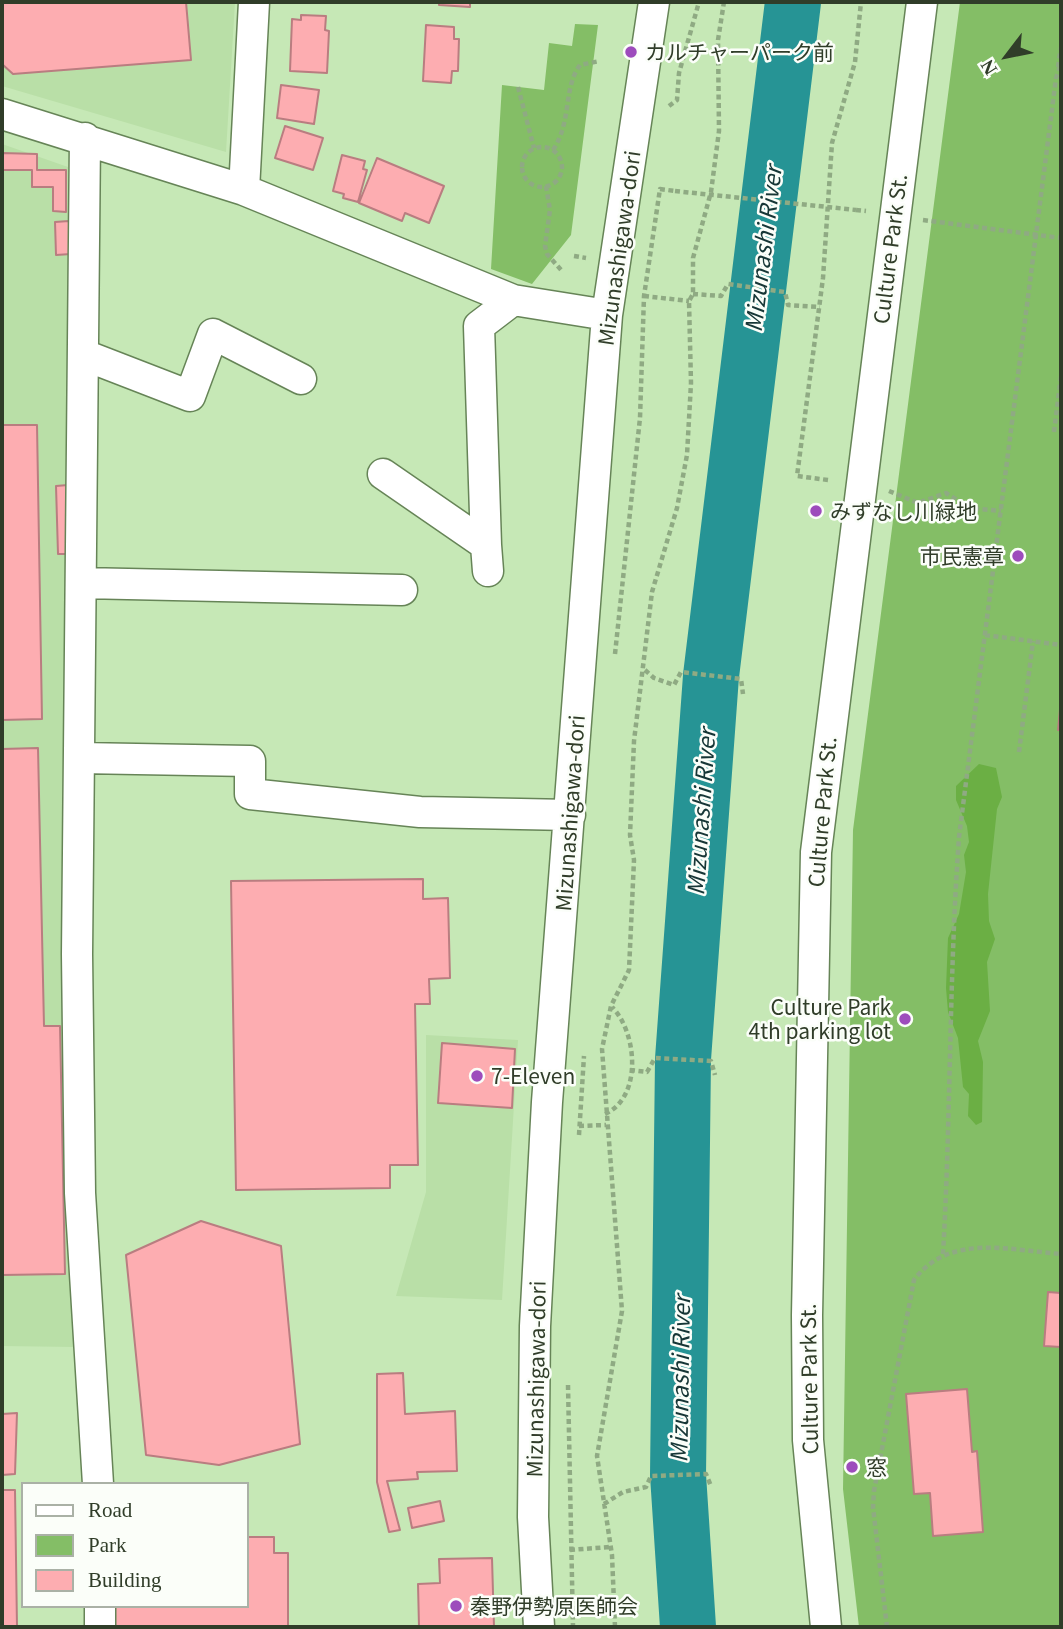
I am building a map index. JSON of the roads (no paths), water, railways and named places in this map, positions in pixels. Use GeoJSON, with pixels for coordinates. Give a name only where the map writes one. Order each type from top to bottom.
{"type":"FeatureCollection","features":[{"type":"Feature","properties":{"kind":"street"},"geometry":{"type":"LineString","coordinates":[[244,190],[254,2]]}},
{"type":"Feature","properties":{"kind":"street","name":"Mizunashigawa-dori"},"geometry":{"type":"LineString","coordinates":[[539,1627],[533,1517],[535,1325],[547,1102],[607,315],[654,2]]}},
{"type":"Feature","properties":{"kind":"street","name":"Culture Park St."},"geometry":{"type":"LineString","coordinates":[[826,1627],[808,1440],[811,975],[816,852],[922,2]]}},
{"type":"Feature","properties":{"kind":"street"},"geometry":{"type":"LineString","coordinates":[[2,114],[244,190],[513,300],[607,315]]}},
{"type":"Feature","properties":{"kind":"street"},"geometry":{"type":"LineString","coordinates":[[85,138],[77,954],[80,1193],[98,1482]]}},
{"type":"Feature","properties":{"kind":"street"},"geometry":{"type":"LineString","coordinates":[[383,474],[487,558],[479,326],[513,300]]}},
{"type":"Feature","properties":{"kind":"street"},"geometry":{"type":"LineString","coordinates":[[83,355],[190,396],[214,334],[301,379]]}},
{"type":"Feature","properties":{"kind":"street"},"geometry":{"type":"LineString","coordinates":[[82,583],[402,590]]}},
{"type":"Feature","properties":{"kind":"street"},"geometry":{"type":"LineString","coordinates":[[80,758],[250,761],[250,794],[420,812],[570,815]]}},
{"type":"Feature","properties":{"kind":"street"},"geometry":{"type":"LineString","coordinates":[[100,1608],[100,1627]]}},
{"type":"Feature","properties":{"kind":"waterway","name":"Mizunashi River"},"geometry":{"type":"LineString","coordinates":[[688,1627],[678,1475],[683,1059],[711,676],[793,2]]}},
{"type":"Feature","properties":{"kind":"place","name":"カルチャーパーク前"},"geometry":{"type":"Point","coordinates":[631,52]}},
{"type":"Feature","properties":{"kind":"place","name":"みずなし川緑地"},"geometry":{"type":"Point","coordinates":[816,511]}},
{"type":"Feature","properties":{"kind":"place","name":"市民憲章"},"geometry":{"type":"Point","coordinates":[1018,556]}},
{"type":"Feature","properties":{"kind":"place","name":"Culture Park 4th parking lot"},"geometry":{"type":"Point","coordinates":[905,1019]}},
{"type":"Feature","properties":{"kind":"place","name":"7-Eleven"},"geometry":{"type":"Point","coordinates":[477,1076]}},
{"type":"Feature","properties":{"kind":"place","name":"窓"},"geometry":{"type":"Point","coordinates":[852,1467]}},
{"type":"Feature","properties":{"kind":"place","name":"秦野伊勢原医師会"},"geometry":{"type":"Point","coordinates":[456,1606]}}]}
